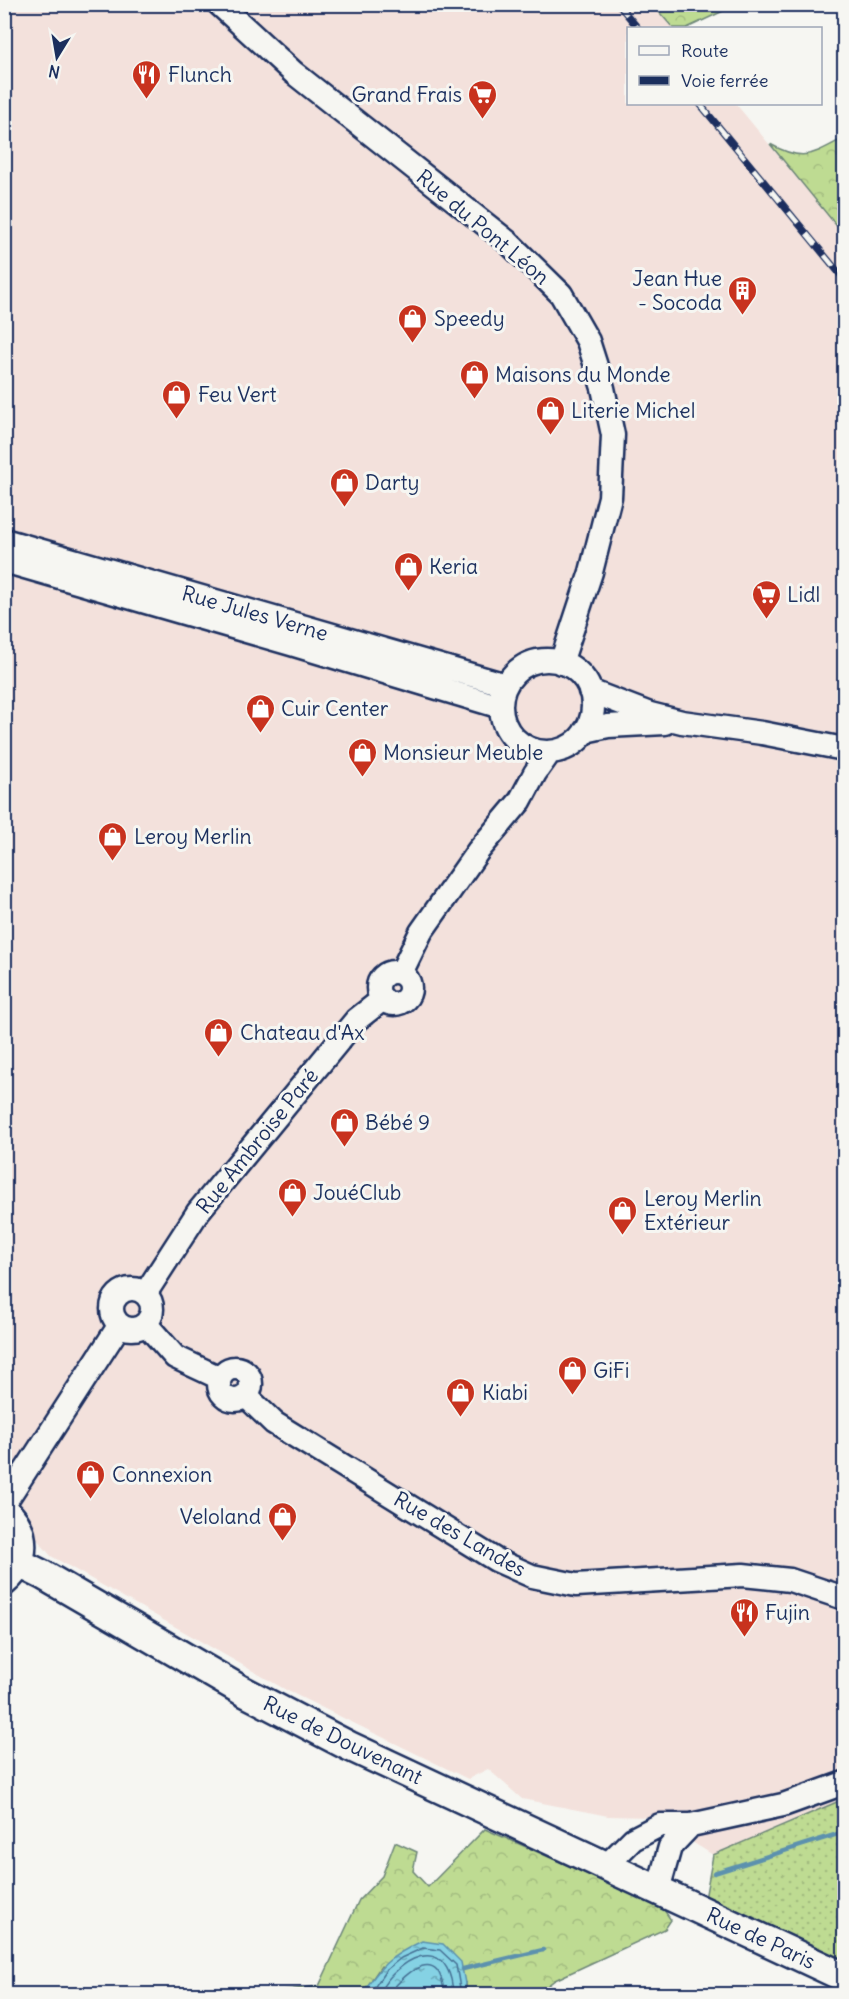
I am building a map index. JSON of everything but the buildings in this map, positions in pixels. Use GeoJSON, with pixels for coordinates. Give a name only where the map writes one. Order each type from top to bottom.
{"type":"FeatureCollection","features":[{"type":"Feature","properties":{"kind":"main road"},"geometry":{"type":"LineString","coordinates":[[4,1511],[18,1527],[22,1539],[22,1551],[12,1572]]}},
{"type":"Feature","properties":{"kind":"main road","name":"Rue de Douvenant"},"geometry":{"type":"LineString","coordinates":[[12,1572],[43,1575],[241,1690],[349,1746],[668,1894]]}},
{"type":"Feature","properties":{"kind":"main road","name":"Rue de Paris"},"geometry":{"type":"LineString","coordinates":[[668,1894],[844,1977]]}},
{"type":"Feature","properties":{"kind":"street","name":"Rue du Pont Léon"},"geometry":{"type":"LineString","coordinates":[[219,4],[294,74],[509,243],[561,294],[588,341],[603,388],[613,435],[610,497],[591,572],[561,663]]}},
{"type":"Feature","properties":{"kind":"street","name":"Rue Jules Verne"},"geometry":{"type":"LineString","coordinates":[[4,540],[506,685]]}},
{"type":"Feature","properties":{"kind":"street","name":"Rue Jules Verne"},"geometry":{"type":"LineString","coordinates":[[4,561],[501,707]]}},
{"type":"Feature","properties":{"kind":"street"},"geometry":{"type":"LineString","coordinates":[[539,661],[561,663],[578,674],[590,691],[591,718],[585,731],[576,742],[564,749],[539,752],[518,742],[508,731],[502,717],[501,707],[506,685],[518,670],[528,665],[539,661]]}},
{"type":"Feature","properties":{"kind":"street"},"geometry":{"type":"LineString","coordinates":[[590,691],[650,714],[682,722],[762,733],[844,749]]}},
{"type":"Feature","properties":{"kind":"street"},"geometry":{"type":"LineString","coordinates":[[585,731],[608,726],[682,722]]}},
{"type":"Feature","properties":{"kind":"street"},"geometry":{"type":"LineString","coordinates":[[518,742],[523,767],[520,801]]}},
{"type":"Feature","properties":{"kind":"street"},"geometry":{"type":"LineString","coordinates":[[520,801],[535,773],[550,752]]}},
{"type":"Feature","properties":{"kind":"street","name":"Rue Ambroise Paré"},"geometry":{"type":"LineString","coordinates":[[145,1294],[198,1212],[356,1020],[383,999],[378,989],[381,978],[390,972],[401,973],[421,932],[478,851],[520,801]]}},
{"type":"Feature","properties":{"kind":"street"},"geometry":{"type":"LineString","coordinates":[[133,1289],[145,1294],[152,1305],[152,1312],[146,1324],[133,1330],[119,1326],[111,1308],[116,1296],[133,1289]]}},
{"type":"Feature","properties":{"kind":"street","name":"Rue des Landes"},"geometry":{"type":"LineString","coordinates":[[146,1324],[175,1357],[220,1378],[231,1368],[242,1369],[246,1372],[252,1387],[246,1396],[274,1423],[496,1560],[532,1576],[576,1585],[743,1575],[790,1580],[844,1597]]}},
{"type":"Feature","properties":{"kind":"street"},"geometry":{"type":"LineString","coordinates":[[4,1504],[119,1326]]}},
{"type":"Feature","properties":{"kind":"street"},"geometry":{"type":"LineString","coordinates":[[610,1867],[615,1857],[633,1839],[660,1825],[691,1825],[783,1805],[844,1783]]}},
{"type":"Feature","properties":{"kind":"street"},"geometry":{"type":"LineString","coordinates":[[668,1894],[670,1847],[691,1825]]}},
{"type":"Feature","properties":{"kind":"shaded area"},"geometry":{"type":"Polygon","coordinates":[[[4,5],[653,5],[672,27],[627,27],[627,105],[737,105],[844,235],[844,1799],[713,1855],[652,1817],[608,1816],[522,1799],[488,1769],[468,1779],[288,1691],[51,1556],[36,1538],[28,1510],[5,1497],[4,5]]]}},
{"type":"Feature","properties":{"kind":"green space"},"geometry":{"type":"Polygon","coordinates":[[[653,5],[736,5],[689,27],[672,27],[653,5]]]}},
{"type":"Feature","properties":{"kind":"green space"},"geometry":{"type":"Polygon","coordinates":[[[844,138],[844,235],[770,144],[800,155],[816,152],[844,138]]]}},
{"type":"Feature","properties":{"kind":"green space"},"geometry":{"type":"Polygon","coordinates":[[[844,1799],[844,1961],[705,1899],[713,1855],[844,1799]]]}},
{"type":"Feature","properties":{"kind":"green space"},"geometry":{"type":"Polygon","coordinates":[[[485,1829],[662,1907],[671,1920],[665,1929],[555,1980],[536,1994],[467,1994],[466,1983],[381,1966],[362,1994],[259,1994],[319,1986],[359,1900],[382,1876],[395,1842],[417,1852],[413,1871],[428,1887],[485,1829]]]}},
{"type":"Feature","properties":{"kind":"water"},"geometry":{"type":"Polygon","coordinates":[[[422,1941],[443,1944],[461,1962],[467,1994],[362,1994],[387,1962],[422,1941]]]}},
{"type":"Feature","properties":{"kind":"waterway"},"geometry":{"type":"LineString","coordinates":[[714,1873],[844,1832]]}},
{"type":"Feature","properties":{"kind":"waterway"},"geometry":{"type":"LineString","coordinates":[[463,1969],[543,1950]]}},
{"type":"Feature","properties":{"kind":"railway"},"geometry":{"type":"LineString","coordinates":[[618,4],[637,27]]}},
{"type":"Feature","properties":{"kind":"railway"},"geometry":{"type":"LineString","coordinates":[[701,105],[844,279]]}},
{"type":"Feature","properties":{"kind":"place","name":"Flunch"},"geometry":{"type":"Point","coordinates":[147,100]}},
{"type":"Feature","properties":{"kind":"place","name":"Grand Frais"},"geometry":{"type":"Point","coordinates":[483,120]}},
{"type":"Feature","properties":{"kind":"place","name":"Jean Hue - Socoda"},"geometry":{"type":"Point","coordinates":[743,316]}},
{"type":"Feature","properties":{"kind":"place","name":"Speedy"},"geometry":{"type":"Point","coordinates":[413,344]}},
{"type":"Feature","properties":{"kind":"place","name":"Maisons du Monde"},"geometry":{"type":"Point","coordinates":[474,400]}},
{"type":"Feature","properties":{"kind":"place","name":"Feu Vert"},"geometry":{"type":"Point","coordinates":[177,420]}},
{"type":"Feature","properties":{"kind":"place","name":"Literie Michel"},"geometry":{"type":"Point","coordinates":[550,436]}},
{"type":"Feature","properties":{"kind":"place","name":"Darty"},"geometry":{"type":"Point","coordinates":[344,508]}},
{"type":"Feature","properties":{"kind":"place","name":"Keria"},"geometry":{"type":"Point","coordinates":[408,592]}},
{"type":"Feature","properties":{"kind":"place","name":"Lidl"},"geometry":{"type":"Point","coordinates":[766,620]}},
{"type":"Feature","properties":{"kind":"place","name":"Cuir Center"},"geometry":{"type":"Point","coordinates":[260,734]}},
{"type":"Feature","properties":{"kind":"place","name":"Monsieur Meuble"},"geometry":{"type":"Point","coordinates":[362,778]}},
{"type":"Feature","properties":{"kind":"place","name":"Leroy Merlin"},"geometry":{"type":"Point","coordinates":[113,862]}},
{"type":"Feature","properties":{"kind":"place","name":"Chateau d'Ax"},"geometry":{"type":"Point","coordinates":[219,1058]}},
{"type":"Feature","properties":{"kind":"place","name":"Bébé 9"},"geometry":{"type":"Point","coordinates":[344,1148]}},
{"type":"Feature","properties":{"kind":"place","name":"JouéClub"},"geometry":{"type":"Point","coordinates":[292,1218]}},
{"type":"Feature","properties":{"kind":"place","name":"Leroy Merlin Extérieur"},"geometry":{"type":"Point","coordinates":[623,1236]}},
{"type":"Feature","properties":{"kind":"place","name":"GiFi"},"geometry":{"type":"Point","coordinates":[572,1396]}},
{"type":"Feature","properties":{"kind":"place","name":"Kiabi"},"geometry":{"type":"Point","coordinates":[461,1418]}},
{"type":"Feature","properties":{"kind":"place","name":"Connexion"},"geometry":{"type":"Point","coordinates":[91,1500]}},
{"type":"Feature","properties":{"kind":"place","name":"Veloland"},"geometry":{"type":"Point","coordinates":[282,1542]}},
{"type":"Feature","properties":{"kind":"place","name":"Fujin"},"geometry":{"type":"Point","coordinates":[744,1638]}}]}
